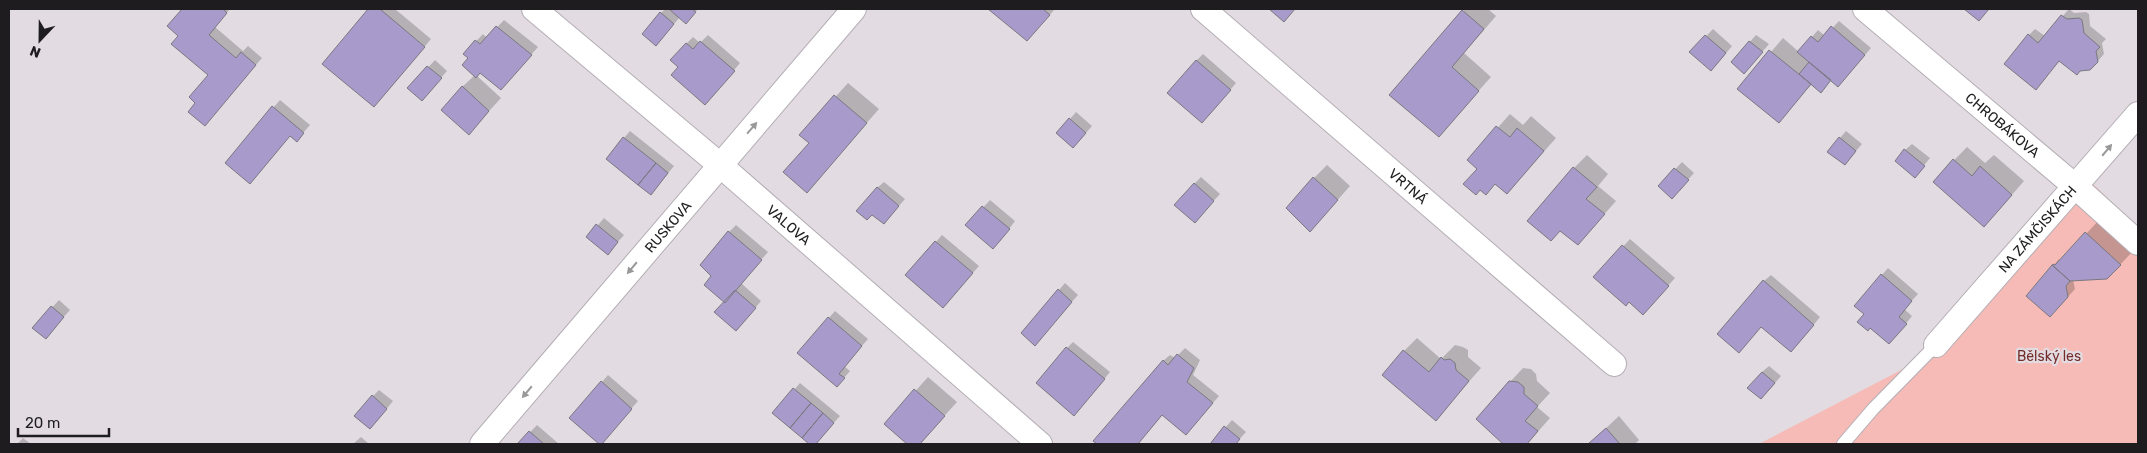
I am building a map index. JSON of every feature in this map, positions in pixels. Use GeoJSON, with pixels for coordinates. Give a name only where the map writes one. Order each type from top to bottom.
{"type":"FeatureCollection","features":[{"type":"Feature","properties":{"kind":"street","name":"VALOVA"},"geometry":{"type":"LineString","coordinates":[[534,9],[720,165],[1040,444]]}},
{"type":"Feature","properties":{"kind":"street","name":"RUSKOVA"},"geometry":{"type":"LineString","coordinates":[[482,444],[854,9]]}},
{"type":"Feature","properties":{"kind":"street","name":"VRTNÁ"},"geometry":{"type":"LineString","coordinates":[[1203,9],[1614,364]]}},
{"type":"Feature","properties":{"kind":"street","name":"CHROBÁKOVA"},"geometry":{"type":"LineString","coordinates":[[1866,9],[2076,187],[2138,243]]}},
{"type":"Feature","properties":{"kind":"street","name":"NA ZÁMČISKÁCH"},"geometry":{"type":"LineString","coordinates":[[1936,344],[2076,187],[2138,114]]}},
{"type":"Feature","properties":{"kind":"lane"},"geometry":{"type":"LineString","coordinates":[[1843,444],[1936,344]]}},
{"type":"Feature","properties":{"kind":"green space","name":"Bělský les"},"geometry":{"type":"Polygon","coordinates":[[[2093,184],[2138,228],[2138,444],[1759,444],[1930,355],[1936,345],[2093,184]]]}},
{"type":"Feature","properties":{"kind":"building"},"geometry":{"type":"Polygon","coordinates":[[[182,9],[223,9],[227,13],[209,35],[236,58],[241,52],[256,65],[205,126],[188,112],[195,103],[189,97],[208,75],[171,44],[178,36],[167,26],[182,9]]]}},
{"type":"Feature","properties":{"kind":"building"},"geometry":{"type":"Polygon","coordinates":[[[368,9],[380,9],[425,47],[374,107],[322,64],[368,9]]]}},
{"type":"Feature","properties":{"kind":"building"},"geometry":{"type":"Polygon","coordinates":[[[669,9],[692,9],[696,12],[686,24],[669,9]]]}},
{"type":"Feature","properties":{"kind":"building"},"geometry":{"type":"Polygon","coordinates":[[[988,9],[1043,9],[1050,15],[1027,41],[988,9]]]}},
{"type":"Feature","properties":{"kind":"building"},"geometry":{"type":"Polygon","coordinates":[[[1269,9],[1295,9],[1284,22],[1269,9]]]}},
{"type":"Feature","properties":{"kind":"building"},"geometry":{"type":"Polygon","coordinates":[[[1964,9],[1989,9],[1979,21],[1964,9]]]}},
{"type":"Feature","properties":{"kind":"building"},"geometry":{"type":"Polygon","coordinates":[[[1462,10],[1484,29],[1452,67],[1479,91],[1439,137],[1389,95],[1462,10]]]}},
{"type":"Feature","properties":{"kind":"building"},"geometry":{"type":"Polygon","coordinates":[[[660,12],[674,24],[656,46],[642,34],[660,12]]]}},
{"type":"Feature","properties":{"kind":"building"},"geometry":{"type":"Polygon","coordinates":[[[2061,15],[2067,19],[2079,18],[2082,20],[2084,33],[2100,47],[2096,51],[2098,62],[2090,70],[2080,71],[2077,75],[2059,61],[2036,90],[2004,64],[2028,34],[2038,43],[2061,15]]]}},
{"type":"Feature","properties":{"kind":"building"},"geometry":{"type":"Polygon","coordinates":[[[496,26],[532,55],[501,90],[480,73],[476,78],[462,65],[468,58],[463,54],[475,40],[480,44],[496,26]]]}},
{"type":"Feature","properties":{"kind":"building"},"geometry":{"type":"Polygon","coordinates":[[[1831,26],[1865,55],[1838,87],[1797,52],[1811,36],[1818,42],[1831,26]]]}},
{"type":"Feature","properties":{"kind":"building"},"geometry":{"type":"Polygon","coordinates":[[[1705,35],[1726,53],[1711,71],[1689,52],[1705,35]]]}},
{"type":"Feature","properties":{"kind":"building"},"geometry":{"type":"Polygon","coordinates":[[[700,41],[735,71],[705,105],[671,75],[678,67],[670,60],[686,43],[693,49],[700,41]]]}},
{"type":"Feature","properties":{"kind":"building"},"geometry":{"type":"Polygon","coordinates":[[[1749,41],[1763,52],[1744,74],[1731,62],[1749,41]]]}},
{"type":"Feature","properties":{"kind":"building"},"geometry":{"type":"Polygon","coordinates":[[[1769,50],[1811,84],[1779,123],[1737,89],[1769,50]]]}},
{"type":"Feature","properties":{"kind":"building"},"geometry":{"type":"Polygon","coordinates":[[[1196,60],[1231,90],[1202,123],[1167,93],[1196,60]]]}},
{"type":"Feature","properties":{"kind":"building"},"geometry":{"type":"Polygon","coordinates":[[[1809,62],[1831,80],[1821,93],[1799,74],[1809,62]]]}},
{"type":"Feature","properties":{"kind":"building"},"geometry":{"type":"Polygon","coordinates":[[[427,66],[442,78],[422,101],[407,88],[427,66]]]}},
{"type":"Feature","properties":{"kind":"building"},"geometry":{"type":"Polygon","coordinates":[[[462,86],[489,111],[469,135],[441,110],[462,86]]]}},
{"type":"Feature","properties":{"kind":"building"},"geometry":{"type":"Polygon","coordinates":[[[834,95],[867,123],[807,193],[783,172],[809,143],[799,135],[834,95]]]}},
{"type":"Feature","properties":{"kind":"building"},"geometry":{"type":"Polygon","coordinates":[[[272,106],[304,133],[297,142],[290,136],[250,184],[225,163],[272,106]]]}},
{"type":"Feature","properties":{"kind":"building"},"geometry":{"type":"Polygon","coordinates":[[[1069,118],[1086,133],[1073,148],[1056,133],[1069,118]]]}},
{"type":"Feature","properties":{"kind":"building"},"geometry":{"type":"Polygon","coordinates":[[[1496,126],[1510,137],[1517,128],[1544,151],[1507,194],[1495,184],[1486,195],[1480,190],[1476,195],[1463,184],[1477,169],[1467,160],[1496,126]]]}},
{"type":"Feature","properties":{"kind":"building"},"geometry":{"type":"Polygon","coordinates":[[[623,137],[656,163],[638,185],[606,159],[623,137]]]}},
{"type":"Feature","properties":{"kind":"building"},"geometry":{"type":"Polygon","coordinates":[[[1839,137],[1856,151],[1845,165],[1827,152],[1839,137]]]}},
{"type":"Feature","properties":{"kind":"building"},"geometry":{"type":"Polygon","coordinates":[[[1904,149],[1925,166],[1915,178],[1895,161],[1904,149]]]}},
{"type":"Feature","properties":{"kind":"building"},"geometry":{"type":"Polygon","coordinates":[[[1953,159],[1972,176],[1980,166],[2012,195],[1984,227],[1933,182],[1953,159]]]}},
{"type":"Feature","properties":{"kind":"building"},"geometry":{"type":"Polygon","coordinates":[[[656,163],[668,173],[651,195],[638,185],[656,163]]]}},
{"type":"Feature","properties":{"kind":"building"},"geometry":{"type":"Polygon","coordinates":[[[1573,167],[1597,187],[1586,199],[1605,214],[1578,245],[1560,231],[1551,241],[1527,221],[1573,167]]]}},
{"type":"Feature","properties":{"kind":"building"},"geometry":{"type":"Polygon","coordinates":[[[1674,168],[1689,180],[1672,199],[1658,186],[1674,168]]]}},
{"type":"Feature","properties":{"kind":"building"},"geometry":{"type":"Polygon","coordinates":[[[1313,177],[1338,200],[1310,232],[1286,208],[1313,177]]]}},
{"type":"Feature","properties":{"kind":"building"},"geometry":{"type":"Polygon","coordinates":[[[1194,183],[1214,201],[1195,223],[1174,205],[1194,183]]]}},
{"type":"Feature","properties":{"kind":"building"},"geometry":{"type":"Polygon","coordinates":[[[877,187],[899,206],[884,224],[872,215],[867,220],[856,211],[877,187]]]}},
{"type":"Feature","properties":{"kind":"building"},"geometry":{"type":"Polygon","coordinates":[[[982,206],[1010,229],[993,249],[965,225],[982,206]]]}},
{"type":"Feature","properties":{"kind":"building"},"geometry":{"type":"Polygon","coordinates":[[[596,224],[618,242],[608,255],[586,237],[596,224]]]}},
{"type":"Feature","properties":{"kind":"building"},"geometry":{"type":"Polygon","coordinates":[[[728,231],[762,260],[725,303],[704,285],[711,276],[700,265],[728,231]]]}},
{"type":"Feature","properties":{"kind":"building"},"geometry":{"type":"Polygon","coordinates":[[[2085,232],[2121,265],[2107,279],[2070,281],[2052,265],[2055,265],[2085,232]]]}},
{"type":"Feature","properties":{"kind":"building"},"geometry":{"type":"Polygon","coordinates":[[[935,241],[973,273],[943,308],[905,275],[935,241]]]}},
{"type":"Feature","properties":{"kind":"building"},"geometry":{"type":"Polygon","coordinates":[[[1622,245],[1669,286],[1643,315],[1629,302],[1626,306],[1593,277],[1622,245]]]}},
{"type":"Feature","properties":{"kind":"building"},"geometry":{"type":"Polygon","coordinates":[[[2052,265],[2070,281],[2066,286],[2068,297],[2050,317],[2026,296],[2052,265]]]}},
{"type":"Feature","properties":{"kind":"building"},"geometry":{"type":"Polygon","coordinates":[[[1881,274],[1912,301],[1899,317],[1907,324],[1889,344],[1870,328],[1868,331],[1857,322],[1864,314],[1854,306],[1881,274]]]}},
{"type":"Feature","properties":{"kind":"building"},"geometry":{"type":"Polygon","coordinates":[[[1763,280],[1814,325],[1791,352],[1761,327],[1739,353],[1717,334],[1763,280]]]}},
{"type":"Feature","properties":{"kind":"building"},"geometry":{"type":"Polygon","coordinates":[[[1058,289],[1072,302],[1035,346],[1021,333],[1058,289]]]}},
{"type":"Feature","properties":{"kind":"building"},"geometry":{"type":"Polygon","coordinates":[[[735,290],[756,308],[736,331],[714,312],[735,290]]]}},
{"type":"Feature","properties":{"kind":"building"},"geometry":{"type":"Polygon","coordinates":[[[51,306],[64,317],[46,339],[32,328],[51,306]]]}},
{"type":"Feature","properties":{"kind":"building"},"geometry":{"type":"Polygon","coordinates":[[[828,317],[862,346],[839,374],[845,378],[837,387],[797,353],[828,317]]]}},
{"type":"Feature","properties":{"kind":"building"},"geometry":{"type":"Polygon","coordinates":[[[1066,347],[1105,379],[1074,416],[1036,383],[1066,347]]]}},
{"type":"Feature","properties":{"kind":"building"},"geometry":{"type":"Polygon","coordinates":[[[1403,350],[1429,372],[1441,357],[1444,360],[1450,359],[1455,363],[1456,370],[1469,381],[1436,421],[1382,375],[1403,350]]]}},
{"type":"Feature","properties":{"kind":"building"},"geometry":{"type":"Polygon","coordinates":[[[1177,354],[1194,368],[1187,382],[1213,403],[1186,435],[1162,415],[1138,444],[1097,444],[1093,441],[1163,360],[1168,365],[1177,354]]]}},
{"type":"Feature","properties":{"kind":"building"},"geometry":{"type":"Polygon","coordinates":[[[1762,372],[1775,383],[1761,399],[1747,388],[1762,372]]]}},
{"type":"Feature","properties":{"kind":"building"},"geometry":{"type":"Polygon","coordinates":[[[601,381],[632,409],[602,444],[599,444],[569,418],[601,381]]]}},
{"type":"Feature","properties":{"kind":"building"},"geometry":{"type":"Polygon","coordinates":[[[1509,381],[1518,382],[1524,387],[1524,394],[1538,406],[1525,421],[1538,431],[1527,444],[1503,444],[1476,419],[1509,381]]]}},
{"type":"Feature","properties":{"kind":"building"},"geometry":{"type":"Polygon","coordinates":[[[793,388],[811,403],[790,428],[772,413],[793,388]]]}},
{"type":"Feature","properties":{"kind":"building"},"geometry":{"type":"Polygon","coordinates":[[[914,389],[945,416],[920,444],[907,444],[884,424],[914,389]]]}},
{"type":"Feature","properties":{"kind":"building"},"geometry":{"type":"Polygon","coordinates":[[[372,395],[387,409],[370,429],[354,416],[372,395]]]}},
{"type":"Feature","properties":{"kind":"building"},"geometry":{"type":"Polygon","coordinates":[[[811,403],[823,413],[802,438],[790,428],[811,403]]]}},
{"type":"Feature","properties":{"kind":"building"},"geometry":{"type":"Polygon","coordinates":[[[823,413],[834,423],[816,444],[809,444],[802,438],[823,413]]]}},
{"type":"Feature","properties":{"kind":"building"},"geometry":{"type":"Polygon","coordinates":[[[1224,426],[1240,439],[1236,444],[1210,444],[1224,426]]]}},
{"type":"Feature","properties":{"kind":"building"},"geometry":{"type":"Polygon","coordinates":[[[1606,428],[1620,444],[1588,444],[1606,428]]]}},
{"type":"Feature","properties":{"kind":"building"},"geometry":{"type":"Polygon","coordinates":[[[529,431],[544,444],[517,444],[529,431]]]}}]}
